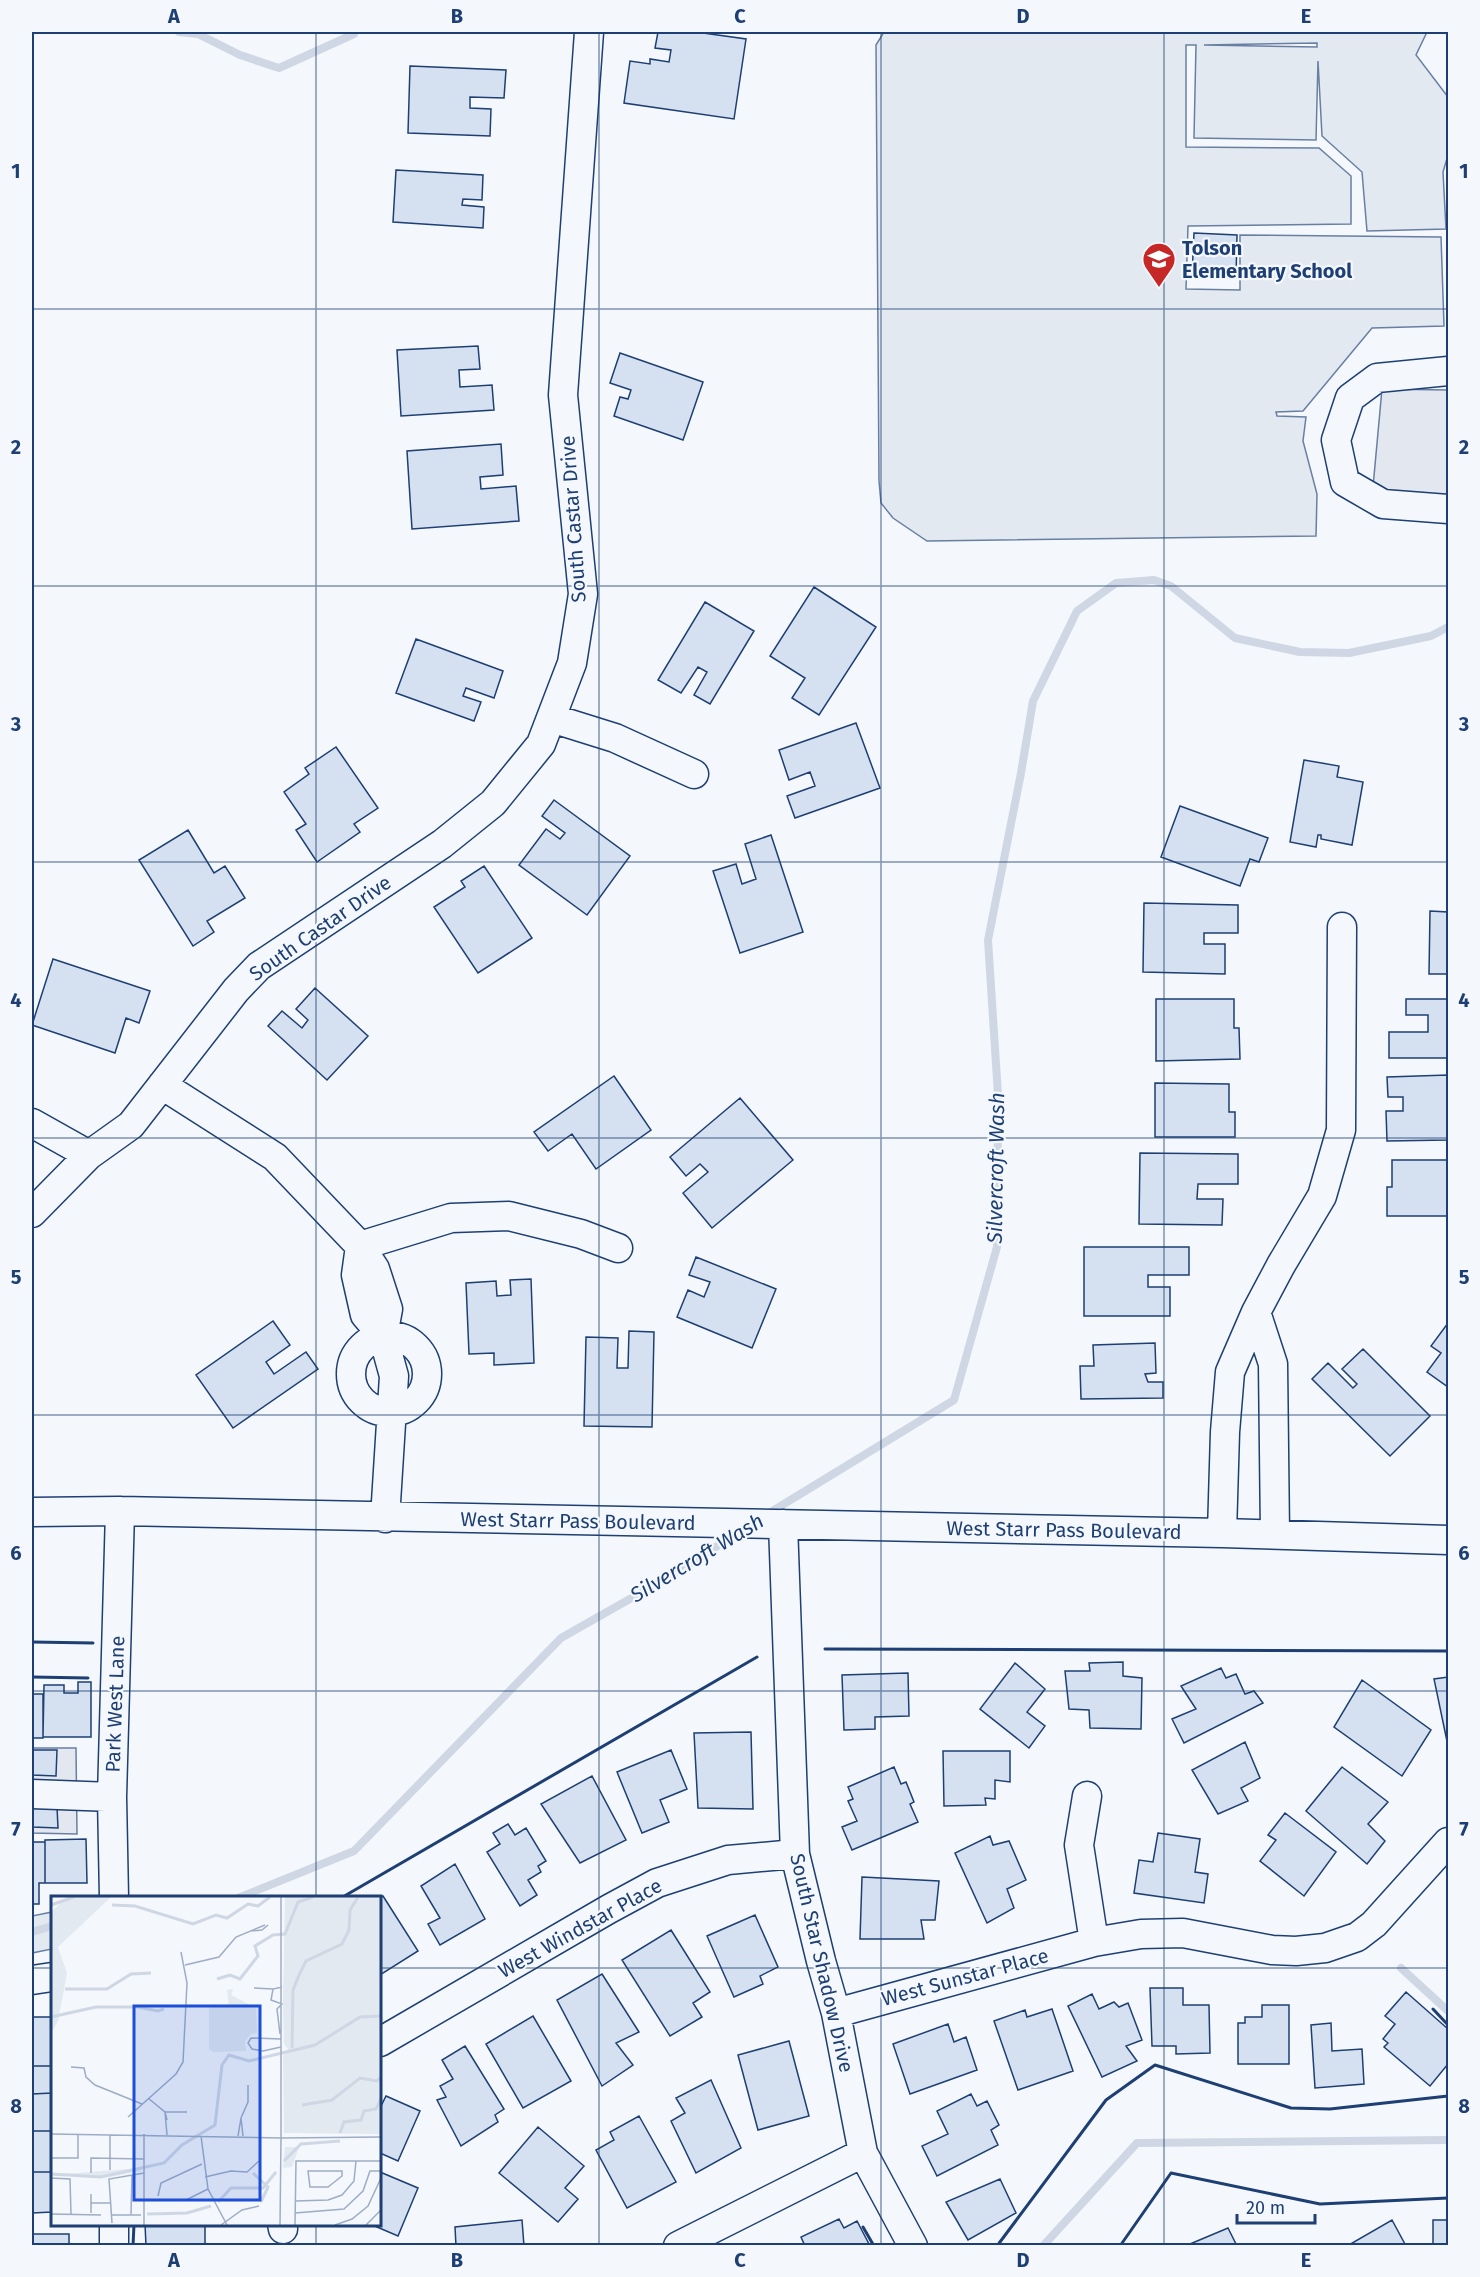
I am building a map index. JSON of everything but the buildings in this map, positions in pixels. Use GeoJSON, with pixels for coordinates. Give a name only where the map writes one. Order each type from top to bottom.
{"type":"FeatureCollection","features":[{"type":"Feature","properties":{"kind":"street","name":"South Castar Drive"},"geometry":{"type":"LineString","coordinates":[[32,1213],[89,1155],[131,1125],[236,990],[259,966],[442,844],[493,803],[541,744],[572,663],[583,594],[563,395],[589,32]]}},
{"type":"Feature","properties":{"kind":"street"},"geometry":{"type":"LineString","coordinates":[[1449,371],[1377,378],[1350,398],[1336,440],[1345,482],[1383,504],[1449,509]]}},
{"type":"Feature","properties":{"kind":"street"},"geometry":{"type":"LineString","coordinates":[[551,718],[615,738],[694,774]]}},
{"type":"Feature","properties":{"kind":"street"},"geometry":{"type":"LineString","coordinates":[[1222,1533],[1226,1413],[1230,1372],[1256,1312],[1322,1196],[1341,1130],[1342,927]]}},
{"type":"Feature","properties":{"kind":"street"},"geometry":{"type":"LineString","coordinates":[[162,1085],[275,1157],[360,1246],[375,1269],[388,1309],[383,1336],[393,1376],[386,1518]]}},
{"type":"Feature","properties":{"kind":"street"},"geometry":{"type":"LineString","coordinates":[[32,1123],[89,1155]]}},
{"type":"Feature","properties":{"kind":"street"},"geometry":{"type":"LineString","coordinates":[[360,1246],[451,1218],[509,1216],[581,1234],[618,1248]]}},
{"type":"Feature","properties":{"kind":"street"},"geometry":{"type":"LineString","coordinates":[[1256,1312],[1273,1364],[1275,1534]]}},
{"type":"Feature","properties":{"kind":"street"},"geometry":{"type":"LineString","coordinates":[[383,1336],[366,1343],[357,1352],[352,1363],[351,1376],[360,1399],[370,1407],[382,1412],[392,1412]]}},
{"type":"Feature","properties":{"kind":"street"},"geometry":{"type":"LineString","coordinates":[[1226,1413],[1272,1412]]}},
{"type":"Feature","properties":{"kind":"street","name":"West Starr Pass Boulevard"},"geometry":{"type":"LineString","coordinates":[[32,1512],[120,1511],[783,1524],[1275,1534],[1449,1540]]}},
{"type":"Feature","properties":{"kind":"street","name":"Park West Lane"},"geometry":{"type":"LineString","coordinates":[[114,1896],[112,1797],[120,1511]]}},
{"type":"Feature","properties":{"kind":"street","name":"South Star Shadow Drive"},"geometry":{"type":"LineString","coordinates":[[783,1524],[795,1854],[820,1960],[836,2013],[863,2153],[913,2246]]}},
{"type":"Feature","properties":{"kind":"street"},"geometry":{"type":"LineString","coordinates":[[32,1794],[112,1797]]}},
{"type":"Feature","properties":{"kind":"street"},"geometry":{"type":"LineString","coordinates":[[1087,1796],[1079,1845],[1094,1942]]}},
{"type":"Feature","properties":{"kind":"street","name":"West Sunstar Place"},"geometry":{"type":"LineString","coordinates":[[836,2013],[1094,1942],[1141,1934],[1183,1934],[1272,1950],[1296,1951],[1325,1948],[1357,1937],[1374,1924],[1449,1842]]}},
{"type":"Feature","properties":{"kind":"street","name":"West Windstar Place"},"geometry":{"type":"LineString","coordinates":[[381,2041],[657,1883],[728,1860],[795,1854]]}},
{"type":"Feature","properties":{"kind":"street"},"geometry":{"type":"LineString","coordinates":[[32,1980],[51,1977]]}},
{"type":"Feature","properties":{"kind":"street"},"geometry":{"type":"LineString","coordinates":[[678,2246],[863,2153]]}},
{"type":"Feature","properties":{"kind":"street"},"geometry":{"type":"LineString","coordinates":[[114,2226],[114,2246]]}},
{"type":"Feature","properties":{"kind":"shaded area","name":"Tolson Elementary School"},"geometry":{"type":"Polygon","coordinates":[[[884,32],[1427,32],[1416,55],[1448,97],[1448,155],[1443,172],[1446,229],[1367,231],[1362,172],[1322,136],[1318,61],[1316,140],[1194,138],[1196,45],[1186,45],[1186,147],[1319,148],[1351,176],[1351,224],[1188,226],[1186,289],[1240,290],[1240,235],[1441,237],[1444,326],[1372,328],[1303,411],[1276,412],[1277,416],[1306,417],[1303,441],[1317,494],[1316,536],[927,541],[893,518],[881,503],[879,481],[876,45],[884,32]],[[1317,43],[1204,45],[1317,47],[1317,43]]]}},
{"type":"Feature","properties":{"kind":"shaded area"},"geometry":{"type":"Polygon","coordinates":[[[1382,389],[1448,390],[1448,501],[1424,502],[1373,487],[1382,389]]]}},
{"type":"Feature","properties":{"kind":"shaded area"},"geometry":{"type":"Polygon","coordinates":[[[32,1748],[76,1748],[77,1834],[32,1833],[32,1748]]]}},
{"type":"Feature","properties":{"kind":"shaded area"},"geometry":{"type":"Polygon","coordinates":[[[51,1912],[51,1949],[32,1953],[32,1916],[51,1912]]]}},
{"type":"Feature","properties":{"kind":"waterway"},"geometry":{"type":"LineString","coordinates":[[179,32],[198,34],[240,55],[279,68],[354,34]]}},
{"type":"Feature","properties":{"kind":"waterway","name":"Silvercroft Wash"},"geometry":{"type":"LineString","coordinates":[[766,1515],[954,1400],[997,1247],[998,1095],[988,940],[1033,701],[1077,611],[1116,583],[1154,580],[1171,586],[1235,638],[1300,652],[1349,653],[1431,636],[1448,627]]}},
{"type":"Feature","properties":{"kind":"waterway","name":"Silvercroft Wash"},"geometry":{"type":"LineString","coordinates":[[243,1896],[354,1851],[561,1638],[665,1579],[738,1533]]}},
{"type":"Feature","properties":{"kind":"waterway","name":"Silvercroft Wash"},"geometry":{"type":"LineString","coordinates":[[32,1932],[51,1926]]}},
{"type":"Feature","properties":{"kind":"waterway"},"geometry":{"type":"LineString","coordinates":[[1401,1968],[1448,2011]]}},
{"type":"Feature","properties":{"kind":"waterway"},"geometry":{"type":"LineString","coordinates":[[1043,2246],[1137,2143],[1448,2140]]}},
{"type":"Feature","properties":{"kind":"wall"},"geometry":{"type":"LineString","coordinates":[[32,1642],[93,1643]]}},
{"type":"Feature","properties":{"kind":"wall"},"geometry":{"type":"LineString","coordinates":[[825,1649],[1448,1651]]}},
{"type":"Feature","properties":{"kind":"wall"},"geometry":{"type":"LineString","coordinates":[[344,1896],[757,1657]]}},
{"type":"Feature","properties":{"kind":"wall"},"geometry":{"type":"LineString","coordinates":[[32,1677],[88,1678]]}},
{"type":"Feature","properties":{"kind":"wall"},"geometry":{"type":"LineString","coordinates":[[1433,2009],[1448,2025]]}},
{"type":"Feature","properties":{"kind":"wall"},"geometry":{"type":"LineString","coordinates":[[997,2246],[1106,2100],[1155,2065],[1291,2108],[1330,2109],[1448,2096]]}},
{"type":"Feature","properties":{"kind":"wall"},"geometry":{"type":"LineString","coordinates":[[1120,2246],[1171,2173],[1320,2204],[1448,2198]]}},
{"type":"Feature","properties":{"kind":"wall"},"geometry":{"type":"LineString","coordinates":[[133,2246],[134,2226]]}},
{"type":"Feature","properties":{"kind":"wall"},"geometry":{"type":"LineString","coordinates":[[863,2227],[874,2246]]}},
{"type":"Feature","properties":{"kind":"place","name":"Tolson Elementary School"},"geometry":{"type":"Point","coordinates":[1159,288]}}]}
